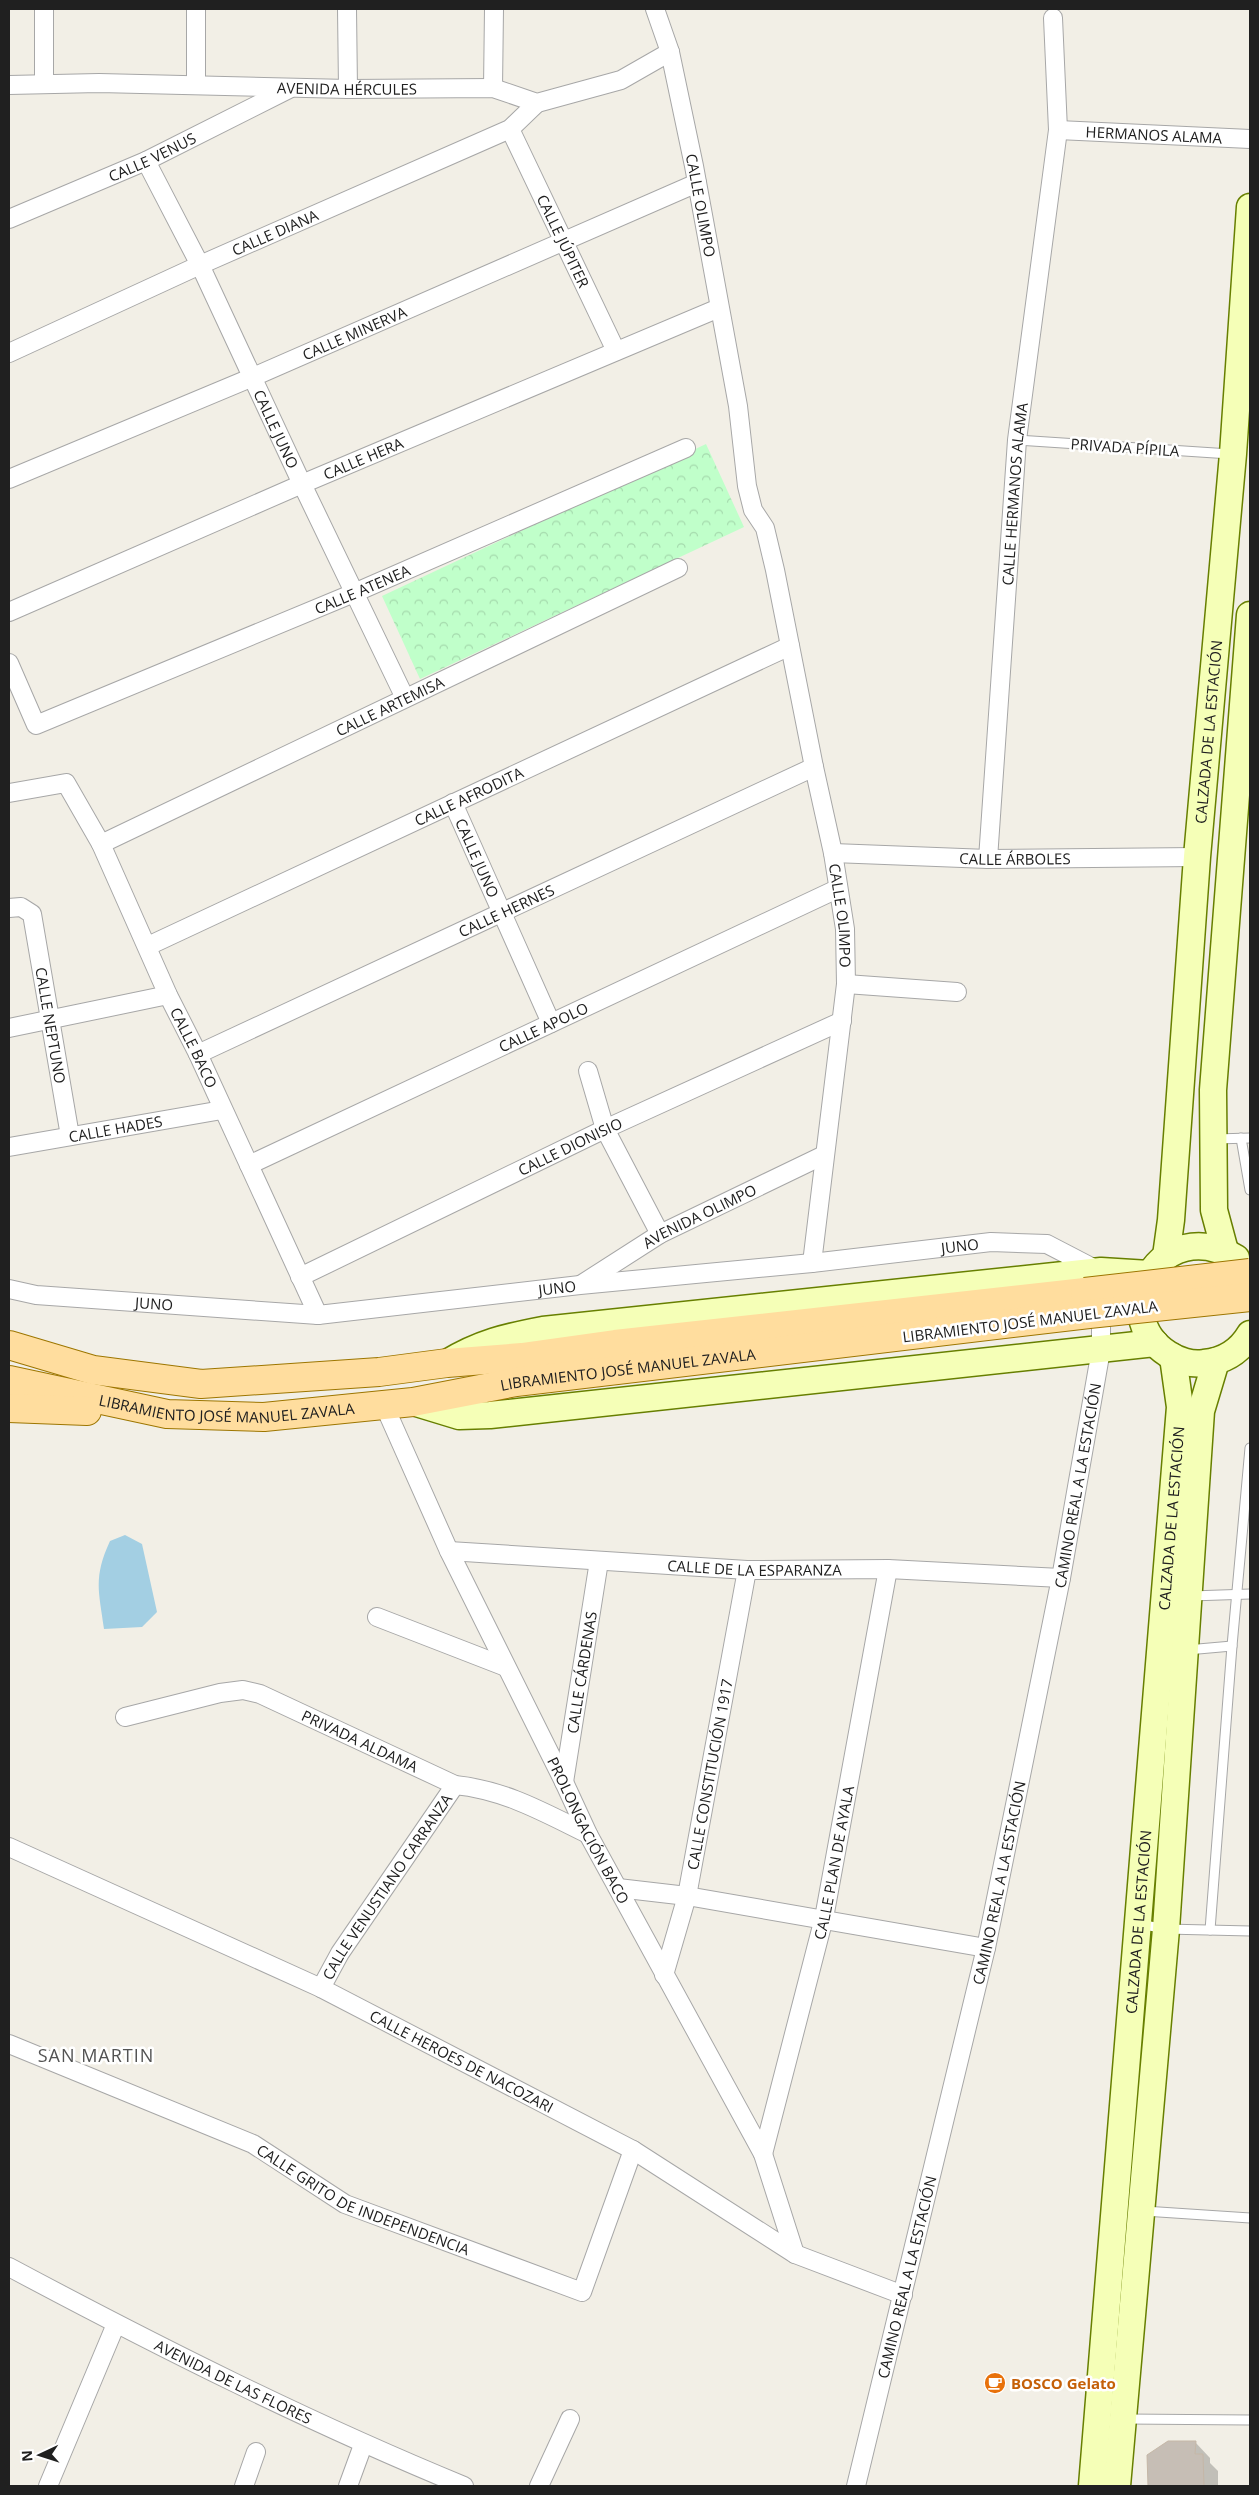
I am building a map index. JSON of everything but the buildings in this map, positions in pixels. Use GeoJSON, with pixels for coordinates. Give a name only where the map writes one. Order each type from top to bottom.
{"type":"FeatureCollection","features":[{"type":"Feature","properties":{"kind":"main road","name":"CALZADA DE LA ESTACIÓN"},"geometry":{"type":"LineString","coordinates":[[1092,2486],[1180,1407],[1164,1350],[1145,1327],[1141,1309],[1142,1291],[1157,1265],[1172,1220],[1197,857],[1233,454],[1250,207]]}},
{"type":"Feature","properties":{"kind":"main road"},"geometry":{"type":"LineString","coordinates":[[1243,1263],[1214,1210],[1213,1090],[1250,615]]}},
{"type":"Feature","properties":{"kind":"main road"},"geometry":{"type":"LineString","coordinates":[[1092,1292],[1157,1265],[1180,1248],[1195,1245],[1210,1246],[1243,1263]]}},
{"type":"Feature","properties":{"kind":"main road","name":"LIBRAMIENTO JOSÉ MANUEL ZAVALA"},"geometry":{"type":"LineString","coordinates":[[9,1380],[167,1414],[264,1417],[414,1402],[516,1382],[1092,1292],[1243,1263]]}},
{"type":"Feature","properties":{"kind":"main road","name":"LIBRAMIENTO JOSÉ MANUEL ZAVALA"},"geometry":{"type":"LineString","coordinates":[[9,1345],[93,1370],[201,1384],[379,1372],[447,1363],[522,1358],[615,1344],[1092,1292],[1250,1297]]}},
{"type":"Feature","properties":{"kind":"main road"},"geometry":{"type":"LineString","coordinates":[[414,1402],[459,1416],[490,1415],[1102,1350],[1164,1350],[1187,1362],[1201,1364],[1216,1361],[1232,1354],[1249,1339]]}},
{"type":"Feature","properties":{"kind":"main road","name":"CALZADA DE LA ESTACIÓN"},"geometry":{"type":"LineString","coordinates":[[1117,2486],[1166,1928],[1200,1411],[1216,1361]]}},
{"type":"Feature","properties":{"kind":"main road"},"geometry":{"type":"LineString","coordinates":[[9,1408],[167,1414]]}},
{"type":"Feature","properties":{"kind":"street"},"geometry":{"type":"LineString","coordinates":[[44,9],[44,84]]}},
{"type":"Feature","properties":{"kind":"street"},"geometry":{"type":"LineString","coordinates":[[196,9],[196,85]]}},
{"type":"Feature","properties":{"kind":"street"},"geometry":{"type":"LineString","coordinates":[[347,9],[348,89]]}},
{"type":"Feature","properties":{"kind":"street"},"geometry":{"type":"LineString","coordinates":[[493,88],[494,9]]}},
{"type":"Feature","properties":{"kind":"street","name":"CALLE OLIMPO"},"geometry":{"type":"LineString","coordinates":[[655,9],[670,52],[697,183],[738,406],[747,486],[753,510],[765,528],[775,570],[833,853],[837,889],[845,929],[846,984],[812,1264]]}},
{"type":"Feature","properties":{"kind":"street","name":"CALLE HERMANOS ALAMA"},"geometry":{"type":"LineString","coordinates":[[988,859],[1017,440],[1058,130],[1053,18]]}},
{"type":"Feature","properties":{"kind":"street"},"geometry":{"type":"LineString","coordinates":[[537,103],[621,80],[670,52]]}},
{"type":"Feature","properties":{"kind":"street","name":"AVENIDA HÉRCULES"},"geometry":{"type":"LineString","coordinates":[[9,85],[196,85],[348,89],[493,88],[537,103]]}},
{"type":"Feature","properties":{"kind":"street","name":"CALLE VENUS"},"geometry":{"type":"LineString","coordinates":[[9,219],[146,161],[292,88]]}},
{"type":"Feature","properties":{"kind":"street","name":"CALLE DIANA"},"geometry":{"type":"LineString","coordinates":[[9,353],[200,265],[510,129],[537,103]]}},
{"type":"Feature","properties":{"kind":"street","name":"CALLE JÚPITER"},"geometry":{"type":"LineString","coordinates":[[510,129],[616,352]]}},
{"type":"Feature","properties":{"kind":"street","name":"HERMANOS ALAMA"},"geometry":{"type":"LineString","coordinates":[[1058,130],[1250,139]]}},
{"type":"Feature","properties":{"kind":"street","name":"CALLE JUNO"},"geometry":{"type":"LineString","coordinates":[[146,161],[200,265],[302,484],[405,698]]}},
{"type":"Feature","properties":{"kind":"street","name":"CALLE MINERVA"},"geometry":{"type":"LineString","coordinates":[[9,479],[253,376],[697,183]]}},
{"type":"Feature","properties":{"kind":"street","name":"CALLE HERA"},"geometry":{"type":"LineString","coordinates":[[9,612],[302,484],[719,308]]}},
{"type":"Feature","properties":{"kind":"street","name":"CALLE ATENEA"},"geometry":{"type":"LineString","coordinates":[[9,664],[36,724],[354,593],[686,448]]}},
{"type":"Feature","properties":{"kind":"street","name":"CALLE ARTEMISA"},"geometry":{"type":"LineString","coordinates":[[102,844],[678,568]]}},
{"type":"Feature","properties":{"kind":"street","name":"CALLE AFRODITA"},"geometry":{"type":"LineString","coordinates":[[148,946],[790,646]]}},
{"type":"Feature","properties":{"kind":"street","name":"CALLE HERNES"},"geometry":{"type":"LineString","coordinates":[[198,1054],[814,767]]}},
{"type":"Feature","properties":{"kind":"street","name":"CALLE BACO"},"geometry":{"type":"LineString","coordinates":[[9,793],[66,783],[102,844],[168,995],[198,1054],[222,1110],[318,1315]]}},
{"type":"Feature","properties":{"kind":"street","name":"CALLE JUNO"},"geometry":{"type":"LineString","coordinates":[[453,803],[552,1023]]}},
{"type":"Feature","properties":{"kind":"street","name":"CALLE ÁRBOLES"},"geometry":{"type":"LineString","coordinates":[[833,853],[988,859],[1197,857]]}},
{"type":"Feature","properties":{"kind":"street","name":"CALLE APOLO"},"geometry":{"type":"LineString","coordinates":[[249,1165],[837,889]]}},
{"type":"Feature","properties":{"kind":"street","name":"CALLE NEPTUNO"},"geometry":{"type":"LineString","coordinates":[[9,908],[21,907],[32,914],[70,1136]]}},
{"type":"Feature","properties":{"kind":"street"},"geometry":{"type":"LineString","coordinates":[[846,984],[957,992]]}},
{"type":"Feature","properties":{"kind":"street"},"geometry":{"type":"LineString","coordinates":[[9,1028],[168,995]]}},
{"type":"Feature","properties":{"kind":"street","name":"CALLE DIONISIO"},"geometry":{"type":"LineString","coordinates":[[300,1277],[605,1128],[842,1021]]}},
{"type":"Feature","properties":{"kind":"street"},"geometry":{"type":"LineString","coordinates":[[588,1071],[605,1128],[660,1234]]}},
{"type":"Feature","properties":{"kind":"street","name":"CALLE HADES"},"geometry":{"type":"LineString","coordinates":[[9,1147],[222,1110]]}},
{"type":"Feature","properties":{"kind":"street","name":"AVENIDA OLIMPO"},"geometry":{"type":"LineString","coordinates":[[580,1285],[660,1234],[824,1155]]}},
{"type":"Feature","properties":{"kind":"street","name":"JUNO"},"geometry":{"type":"LineString","coordinates":[[9,1289],[36,1296],[318,1315],[580,1285],[812,1264],[991,1242],[1047,1244],[1092,1292]]}},
{"type":"Feature","properties":{"kind":"street","name":"CAMINO REAL A LA ESTACIÓN"},"geometry":{"type":"LineString","coordinates":[[856,2486],[986,1948],[1061,1578],[1102,1350],[1092,1292]]}},
{"type":"Feature","properties":{"kind":"street","name":"PROLONGACIÓN BACO"},"geometry":{"type":"LineString","coordinates":[[384,1405],[449,1551],[588,1834],[763,2154],[796,2254]]}},
{"type":"Feature","properties":{"kind":"street","name":"CALLE DE LA ESPARANZA"},"geometry":{"type":"LineString","coordinates":[[449,1551],[747,1570],[888,1569],[1061,1578]]}},
{"type":"Feature","properties":{"kind":"street","name":"CALLE CÁRDENAS"},"geometry":{"type":"LineString","coordinates":[[564,1782],[599,1561]]}},
{"type":"Feature","properties":{"kind":"street","name":"CALLE PLAN DE AYALA"},"geometry":{"type":"LineString","coordinates":[[763,2154],[824,1918],[888,1569]]}},
{"type":"Feature","properties":{"kind":"street","name":"CALLE CONSTITUCIÓN 1917"},"geometry":{"type":"LineString","coordinates":[[664,1976],[687,1896],[747,1570]]}},
{"type":"Feature","properties":{"kind":"street"},"geometry":{"type":"LineString","coordinates":[[376,1617],[506,1667]]}},
{"type":"Feature","properties":{"kind":"street","name":"PRIVADA ALDAMA"},"geometry":{"type":"LineString","coordinates":[[125,1717],[242,1690],[260,1694],[454,1785],[482,1788],[514,1799],[588,1834]]}},
{"type":"Feature","properties":{"kind":"street","name":"CALLE VENUSTIANO CARRANZA"},"geometry":{"type":"LineString","coordinates":[[321,1988],[340,1953],[454,1785]]}},
{"type":"Feature","properties":{"kind":"street","name":"CALLE HEROES DE NACOZARI"},"geometry":{"type":"LineString","coordinates":[[9,1847],[321,1988],[633,2150],[796,2254],[903,2295]]}},
{"type":"Feature","properties":{"kind":"street"},"geometry":{"type":"LineString","coordinates":[[618,1888],[687,1896],[824,1918],[986,1948]]}},
{"type":"Feature","properties":{"kind":"street","name":"CALLE GRITO DE INDEPENDENCIA"},"geometry":{"type":"LineString","coordinates":[[9,2044],[253,2144],[345,2204],[582,2292],[633,2150]]}},
{"type":"Feature","properties":{"kind":"street","name":"AVENIDA DE LAS FLORES"},"geometry":{"type":"LineString","coordinates":[[9,2267],[116,2324],[363,2445],[464,2486]]}},
{"type":"Feature","properties":{"kind":"street"},"geometry":{"type":"LineString","coordinates":[[48,2486],[116,2324]]}},
{"type":"Feature","properties":{"kind":"street"},"geometry":{"type":"LineString","coordinates":[[539,2486],[570,2419]]}},
{"type":"Feature","properties":{"kind":"street"},"geometry":{"type":"LineString","coordinates":[[348,2486],[363,2445]]}},
{"type":"Feature","properties":{"kind":"street"},"geometry":{"type":"LineString","coordinates":[[244,2486],[256,2452]]}},
{"type":"Feature","properties":{"kind":"lane","name":"PRIVADA PÍPILA"},"geometry":{"type":"LineString","coordinates":[[1017,440],[1233,454]]}},
{"type":"Feature","properties":{"kind":"lane"},"geometry":{"type":"LineString","coordinates":[[1213,1139],[1246,1138],[1250,1190]]}},
{"type":"Feature","properties":{"kind":"lane"},"geometry":{"type":"LineString","coordinates":[[1210,1930],[1232,1646],[1250,1448]]}},
{"type":"Feature","properties":{"kind":"lane"},"geometry":{"type":"LineString","coordinates":[[1188,1596],[1238,1596],[1250,1594]]}},
{"type":"Feature","properties":{"kind":"lane"},"geometry":{"type":"LineString","coordinates":[[1185,1650],[1232,1646]]}},
{"type":"Feature","properties":{"kind":"lane"},"geometry":{"type":"LineString","coordinates":[[1138,1924],[1166,1928],[1250,1931]]}},
{"type":"Feature","properties":{"kind":"lane"},"geometry":{"type":"LineString","coordinates":[[1141,2211],[1250,2218]]}},
{"type":"Feature","properties":{"kind":"lane"},"geometry":{"type":"LineString","coordinates":[[1123,2419],[1250,2420]]}},
{"type":"Feature","properties":{"kind":"green space"},"geometry":{"type":"Polygon","coordinates":[[[706,444],[744,527],[420,679],[382,596],[706,444]]]}},
{"type":"Feature","properties":{"kind":"water"},"geometry":{"type":"Polygon","coordinates":[[[125,1535],[142,1544],[157,1612],[142,1627],[104,1629],[99,1594],[101,1565],[110,1541],[125,1535]]]}},
{"type":"Feature","properties":{"kind":"place","name":"BOSCO Gelato"},"geometry":{"type":"Point","coordinates":[995,2383]}},
{"type":"Feature","properties":{"kind":"district","name":"SAN MARTIN"},"geometry":{"type":"Point","coordinates":[96,2055]}}]}
